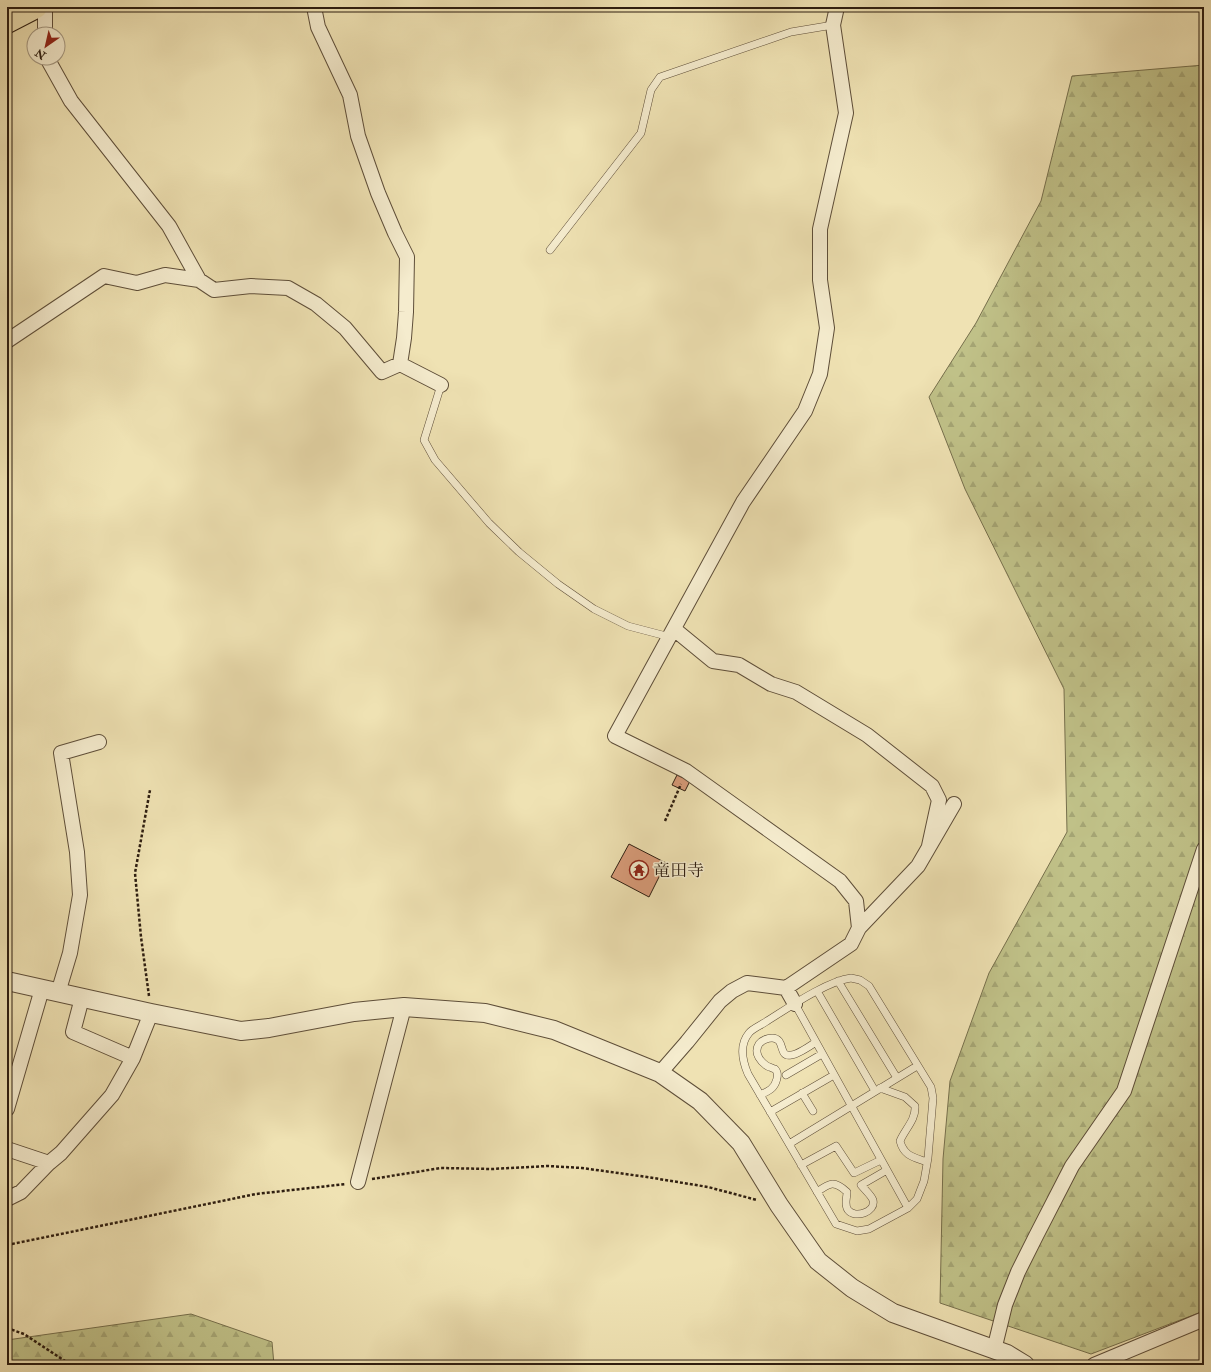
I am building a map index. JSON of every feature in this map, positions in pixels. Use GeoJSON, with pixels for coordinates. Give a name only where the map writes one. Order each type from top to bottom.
{"type":"FeatureCollection","features":[{"type":"Feature","properties":{"kind":"main road"},"geometry":{"type":"LineString","coordinates":[[7,22],[36,7]]}},
{"type":"Feature","properties":{"kind":"street"},"geometry":{"type":"LineString","coordinates":[[45,7],[46,26]]}},
{"type":"Feature","properties":{"kind":"street"},"geometry":{"type":"LineString","coordinates":[[314,7],[318,27],[350,95],[358,136],[378,193],[407,257],[406,312],[400,364]]}},
{"type":"Feature","properties":{"kind":"street"},"geometry":{"type":"LineString","coordinates":[[837,7],[834,25],[846,113],[820,229],[820,280],[827,328],[820,374],[805,411],[743,502],[615,736],[686,771],[840,881],[856,901],[859,928]]}},
{"type":"Feature","properties":{"kind":"street"},"geometry":{"type":"LineString","coordinates":[[51,66],[71,102],[169,226],[199,280]]}},
{"type":"Feature","properties":{"kind":"street"},"geometry":{"type":"LineString","coordinates":[[7,341],[104,276],[137,283],[164,275],[199,280],[214,290],[251,286],[288,288],[316,304],[345,328],[382,372],[400,364]]}},
{"type":"Feature","properties":{"kind":"street"},"geometry":{"type":"LineString","coordinates":[[400,364],[441,385]]}},
{"type":"Feature","properties":{"kind":"street"},"geometry":{"type":"LineString","coordinates":[[672,633],[713,661],[739,664],[772,684],[796,692],[861,731],[932,786],[939,800],[929,846]]}},
{"type":"Feature","properties":{"kind":"street"},"geometry":{"type":"LineString","coordinates":[[7,1109],[50,991],[70,953],[80,895],[77,852],[61,753],[99,742]]}},
{"type":"Feature","properties":{"kind":"street"},"geometry":{"type":"LineString","coordinates":[[660,1073],[720,1001],[732,991],[747,983],[786,988],[851,944],[859,928],[918,866],[954,804]]}},
{"type":"Feature","properties":{"kind":"street"},"geometry":{"type":"LineString","coordinates":[[994,1350],[1005,1305],[1018,1272],[1036,1236],[1072,1166],[1124,1091],[1204,849]]}},
{"type":"Feature","properties":{"kind":"street"},"geometry":{"type":"LineString","coordinates":[[7,981],[151,1013],[241,1031],[269,1028],[354,1012],[404,1007],[485,1013],[554,1030],[660,1073],[700,1101],[741,1143],[779,1205],[818,1261],[852,1288],[893,1313],[1008,1354],[1024,1365]]}},
{"type":"Feature","properties":{"kind":"street"},"geometry":{"type":"LineString","coordinates":[[786,988],[794,1004]]}},
{"type":"Feature","properties":{"kind":"street"},"geometry":{"type":"LineString","coordinates":[[82,998],[73,1032],[133,1058]]}},
{"type":"Feature","properties":{"kind":"street"},"geometry":{"type":"LineString","coordinates":[[358,1182],[404,1007]]}},
{"type":"Feature","properties":{"kind":"street"},"geometry":{"type":"LineString","coordinates":[[7,1199],[21,1192],[49,1163],[61,1153],[112,1094],[133,1058],[151,1013]]}},
{"type":"Feature","properties":{"kind":"street"},"geometry":{"type":"LineString","coordinates":[[7,1149],[49,1163]]}},
{"type":"Feature","properties":{"kind":"street"},"geometry":{"type":"LineString","coordinates":[[1094,1365],[1204,1319]]}},
{"type":"Feature","properties":{"kind":"lane"},"geometry":{"type":"LineString","coordinates":[[550,250],[641,133],[651,90],[660,77],[791,32],[834,25]]}},
{"type":"Feature","properties":{"kind":"lane"},"geometry":{"type":"LineString","coordinates":[[441,385],[424,440],[435,460],[489,523],[558,584],[594,609],[628,626],[672,633]]}},
{"type":"Feature","properties":{"kind":"lane"},"geometry":{"type":"LineString","coordinates":[[851,978],[860,980],[869,986],[917,1066],[932,1087],[933,1098],[927,1162],[924,1181],[917,1199],[908,1208],[869,1229],[857,1231],[836,1224],[760,1095],[743,1062],[742,1051],[749,1033],[817,991],[838,981],[851,978]]}},
{"type":"Feature","properties":{"kind":"lane"},"geometry":{"type":"LineString","coordinates":[[838,981],[897,1078]]}},
{"type":"Feature","properties":{"kind":"lane"},"geometry":{"type":"LineString","coordinates":[[817,991],[877,1090],[905,1097],[915,1106],[911,1123],[900,1140],[902,1149],[906,1154],[927,1162]]}},
{"type":"Feature","properties":{"kind":"lane"},"geometry":{"type":"LineString","coordinates":[[794,1004],[908,1208]]}},
{"type":"Feature","properties":{"kind":"lane"},"geometry":{"type":"LineString","coordinates":[[760,1095],[772,1089],[777,1075],[774,1069],[762,1062],[758,1057],[757,1050],[759,1044],[771,1038],[775,1039],[779,1041],[783,1052],[786,1055],[792,1056],[816,1042]]}},
{"type":"Feature","properties":{"kind":"lane"},"geometry":{"type":"LineString","coordinates":[[786,1075],[822,1054]]}},
{"type":"Feature","properties":{"kind":"lane"},"geometry":{"type":"LineString","coordinates":[[789,1144],[917,1066]]}},
{"type":"Feature","properties":{"kind":"lane"},"geometry":{"type":"LineString","coordinates":[[770,1112],[834,1074]]}},
{"type":"Feature","properties":{"kind":"lane"},"geometry":{"type":"LineString","coordinates":[[802,1093],[813,1111]]}},
{"type":"Feature","properties":{"kind":"lane"},"geometry":{"type":"LineString","coordinates":[[801,1165],[836,1146],[854,1173],[881,1160]]}},
{"type":"Feature","properties":{"kind":"lane"},"geometry":{"type":"LineString","coordinates":[[817,1192],[829,1184],[838,1185],[847,1192],[845,1204],[848,1210],[853,1214],[863,1214],[872,1207],[873,1202],[871,1197],[861,1185],[887,1170]]}},
{"type":"Feature","properties":{"kind":"path"},"geometry":{"type":"LineString","coordinates":[[665,821],[681,783]]}},
{"type":"Feature","properties":{"kind":"path"},"geometry":{"type":"LineString","coordinates":[[150,790],[135,873],[151,1013]]}},
{"type":"Feature","properties":{"kind":"path"},"geometry":{"type":"LineString","coordinates":[[7,1245],[256,1194],[358,1182],[441,1168],[548,1166],[582,1168],[708,1188],[779,1205]]}},
{"type":"Feature","properties":{"kind":"path"},"geometry":{"type":"LineString","coordinates":[[7,1328],[24,1334],[71,1365]]}},
{"type":"Feature","properties":{"kind":"green space"},"geometry":{"type":"Polygon","coordinates":[[[1204,65],[1204,1311],[1091,1354],[940,1303],[943,1159],[950,1081],[989,973],[1067,832],[1064,689],[965,489],[929,397],[976,323],[1041,201],[1072,76],[1204,65]]]}},
{"type":"Feature","properties":{"kind":"green space"},"geometry":{"type":"Polygon","coordinates":[[[191,1314],[272,1342],[274,1365],[7,1365],[7,1340],[191,1314]]]}},
{"type":"Feature","properties":{"kind":"building"},"geometry":{"type":"Polygon","coordinates":[[[677,775],[690,781],[685,791],[672,785],[677,775]]]}},
{"type":"Feature","properties":{"kind":"building","name":"竜田寺"},"geometry":{"type":"Polygon","coordinates":[[[629,844],[666,863],[649,897],[611,877],[629,844]]]}},
{"type":"Feature","properties":{"kind":"place","name":"竜田寺"},"geometry":{"type":"Point","coordinates":[639,870]}}]}
